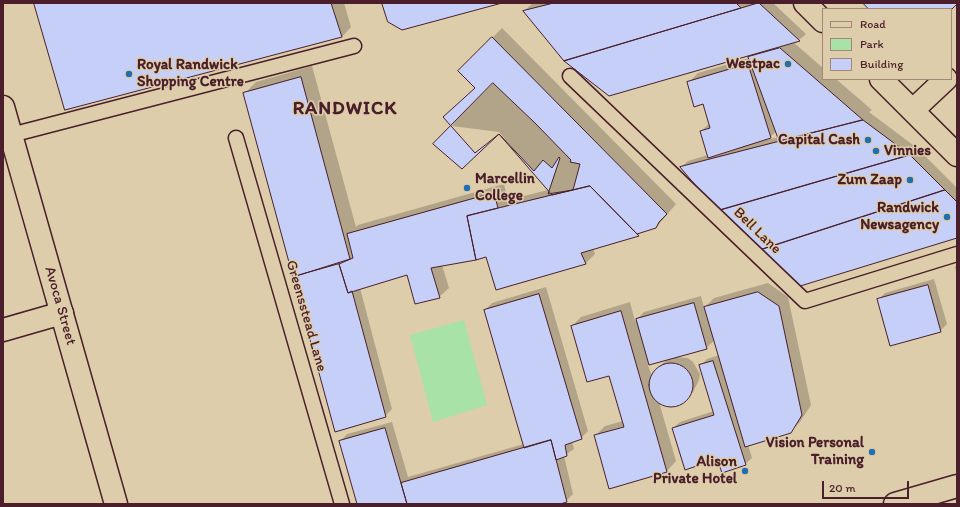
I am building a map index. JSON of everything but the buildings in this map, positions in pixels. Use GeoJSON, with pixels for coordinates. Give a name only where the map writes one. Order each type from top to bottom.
{"type":"FeatureCollection","features":[{"type":"Feature","properties":{"kind":"main road"},"geometry":{"type":"LineString","coordinates":[[805,3],[822,20]]}},
{"type":"Feature","properties":{"kind":"main road"},"geometry":{"type":"LineString","coordinates":[[882,80],[957,155]]}},
{"type":"Feature","properties":{"kind":"main road"},"geometry":{"type":"LineString","coordinates":[[913,110],[945,80]]}},
{"type":"Feature","properties":{"kind":"main road","name":"Avoca Street"},"geometry":{"type":"LineString","coordinates":[[3,107],[116,504]]}},
{"type":"Feature","properties":{"kind":"main road"},"geometry":{"type":"LineString","coordinates":[[3,330],[62,313]]}},
{"type":"Feature","properties":{"kind":"main road"},"geometry":{"type":"LineString","coordinates":[[895,504],[957,486]]}},
{"type":"Feature","properties":{"kind":"lane"},"geometry":{"type":"LineString","coordinates":[[11,134],[354,46]]}},
{"type":"Feature","properties":{"kind":"lane","name":"Bell Lane"},"geometry":{"type":"LineString","coordinates":[[570,76],[805,301],[957,254]]}},
{"type":"Feature","properties":{"kind":"lane","name":"Greensstead Lane"},"geometry":{"type":"LineString","coordinates":[[236,138],[342,504]]}},
{"type":"Feature","properties":{"kind":"green space"},"geometry":{"type":"Polygon","coordinates":[[[464,320],[487,405],[433,422],[410,335],[464,320]]]}},
{"type":"Feature","properties":{"kind":"place","name":"Westpac"},"geometry":{"type":"Point","coordinates":[788,64]}},
{"type":"Feature","properties":{"kind":"place","name":"Royal Randwick Shopping Centre"},"geometry":{"type":"Point","coordinates":[129,74]}},
{"type":"Feature","properties":{"kind":"place","name":"Capital Cash"},"geometry":{"type":"Point","coordinates":[868,140]}},
{"type":"Feature","properties":{"kind":"place","name":"Vinnies"},"geometry":{"type":"Point","coordinates":[876,151]}},
{"type":"Feature","properties":{"kind":"place","name":"Zum Zaap"},"geometry":{"type":"Point","coordinates":[910,180]}},
{"type":"Feature","properties":{"kind":"place","name":"Marcellin College"},"geometry":{"type":"Point","coordinates":[467,188]}},
{"type":"Feature","properties":{"kind":"place","name":"Randwick Newsagency"},"geometry":{"type":"Point","coordinates":[947,217]}},
{"type":"Feature","properties":{"kind":"place","name":"Vision Personal Training"},"geometry":{"type":"Point","coordinates":[872,452]}},
{"type":"Feature","properties":{"kind":"place","name":"Alison Private Hotel"},"geometry":{"type":"Point","coordinates":[745,471]}},
{"type":"Feature","properties":{"kind":"district","name":"RANDWICK"},"geometry":{"type":"Point","coordinates":[345,109]}}]}
